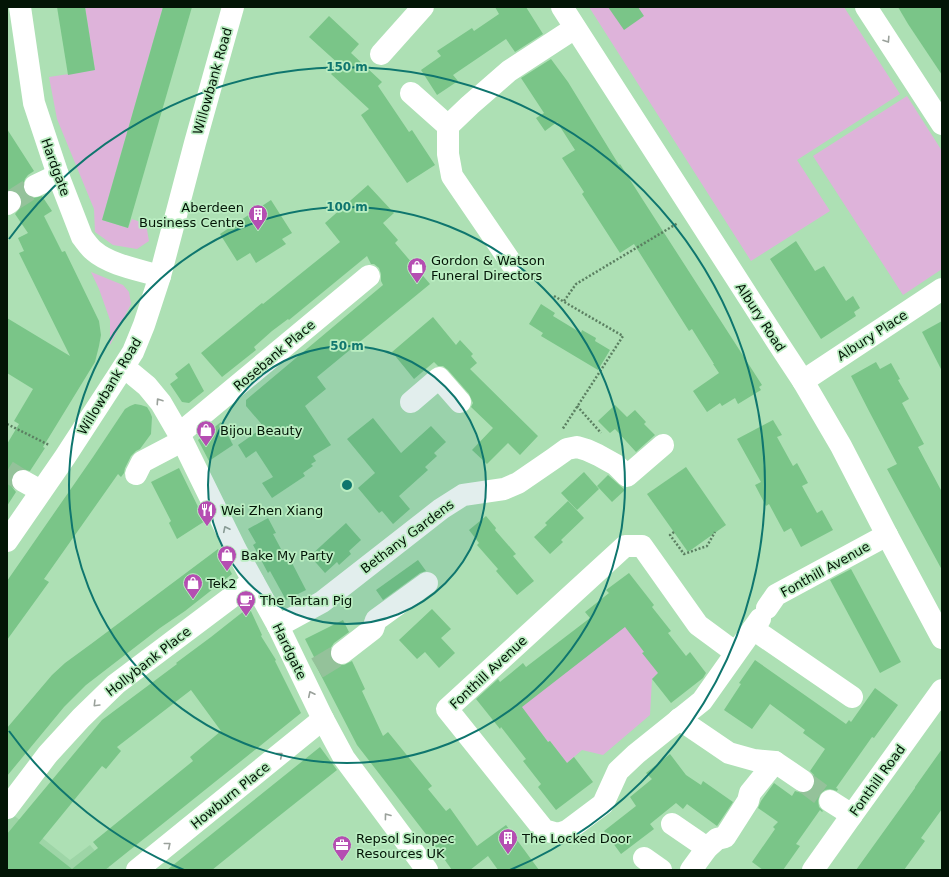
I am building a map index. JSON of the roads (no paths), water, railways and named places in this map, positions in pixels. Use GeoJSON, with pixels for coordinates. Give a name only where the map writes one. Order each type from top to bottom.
{"type":"FeatureCollection","features":[{"type":"Feature","properties":{"kind":"street","name":"Hardgate"},"geometry":{"type":"LineString","coordinates":[[20,7],[34,103],[58,175],[82,236],[94,251],[112,262],[160,276]]}},
{"type":"Feature","properties":{"kind":"street","name":"Willowbank Road"},"geometry":{"type":"LineString","coordinates":[[7,541],[32,486],[65,457],[133,352],[160,276],[233,7]]}},
{"type":"Feature","properties":{"kind":"street"},"geometry":{"type":"LineString","coordinates":[[381,54],[423,7]]}},
{"type":"Feature","properties":{"kind":"street","name":"Albury Road"},"geometry":{"type":"LineString","coordinates":[[562,7],[803,381],[841,446],[942,638]]}},
{"type":"Feature","properties":{"kind":"street"},"geometry":{"type":"LineString","coordinates":[[866,7],[942,124]]}},
{"type":"Feature","properties":{"kind":"street"},"geometry":{"type":"LineString","coordinates":[[512,264],[452,176],[448,154],[448,126],[509,71],[575,28]]}},
{"type":"Feature","properties":{"kind":"street"},"geometry":{"type":"LineString","coordinates":[[411,93],[448,126]]}},
{"type":"Feature","properties":{"kind":"street"},"geometry":{"type":"LineString","coordinates":[[35,186],[58,175]]}},
{"type":"Feature","properties":{"kind":"street","name":"Rosebank Place"},"geometry":{"type":"LineString","coordinates":[[136,474],[142,462],[181,437],[369,276]]}},
{"type":"Feature","properties":{"kind":"street","name":"Albury Place"},"geometry":{"type":"LineString","coordinates":[[803,381],[942,289]]}},
{"type":"Feature","properties":{"kind":"street","name":"Hardgate"},"geometry":{"type":"LineString","coordinates":[[124,367],[154,393],[181,437],[236,550],[278,626],[309,671],[323,719],[344,758],[427,870]]}},
{"type":"Feature","properties":{"kind":"street"},"geometry":{"type":"LineString","coordinates":[[411,402],[438,378],[460,402]]}},
{"type":"Feature","properties":{"kind":"street","name":"Bethany Gardens"},"geometry":{"type":"LineString","coordinates":[[278,626],[322,602],[441,509],[462,495],[504,489],[518,483],[567,449],[577,447],[598,455],[616,465],[627,476],[663,445]]}},
{"type":"Feature","properties":{"kind":"street","name":"Fonthill Avenue"},"geometry":{"type":"LineString","coordinates":[[736,653],[698,625],[642,546],[625,546],[447,709],[544,830],[558,834],[567,831],[603,804],[618,771],[702,701],[736,653],[776,595],[887,535]]}},
{"type":"Feature","properties":{"kind":"street","name":"Hollybank Place"},"geometry":{"type":"LineString","coordinates":[[7,808],[48,754],[81,718],[116,684],[253,581]]}},
{"type":"Feature","properties":{"kind":"street"},"geometry":{"type":"LineString","coordinates":[[342,653],[373,629],[376,620],[427,583]]}},
{"type":"Feature","properties":{"kind":"street"},"geometry":{"type":"LineString","coordinates":[[760,618],[852,697]]}},
{"type":"Feature","properties":{"kind":"street","name":"Fonthill Road"},"geometry":{"type":"LineString","coordinates":[[813,870],[942,690]]}},
{"type":"Feature","properties":{"kind":"street","name":"Howburn Place"},"geometry":{"type":"LineString","coordinates":[[137,870],[323,719]]}},
{"type":"Feature","properties":{"kind":"street"},"geometry":{"type":"LineString","coordinates":[[679,719],[729,753],[754,760],[775,762],[803,781]]}},
{"type":"Feature","properties":{"kind":"street"},"geometry":{"type":"LineString","coordinates":[[691,870],[707,848],[717,839],[725,837],[748,800],[750,793],[775,762]]}},
{"type":"Feature","properties":{"kind":"street"},"geometry":{"type":"LineString","coordinates":[[830,801],[852,815]]}},
{"type":"Feature","properties":{"kind":"street"},"geometry":{"type":"LineString","coordinates":[[672,824],[707,848]]}},
{"type":"Feature","properties":{"kind":"street"},"geometry":{"type":"LineString","coordinates":[[644,858],[661,870]]}},
{"type":"Feature","properties":{"kind":"tunnel"},"geometry":{"type":"LineString","coordinates":[[10,202],[35,186]]}},
{"type":"Feature","properties":{"kind":"tunnel"},"geometry":{"type":"LineString","coordinates":[[7,471],[23,481]]}},
{"type":"Feature","properties":{"kind":"tunnel"},"geometry":{"type":"LineString","coordinates":[[317,668],[342,653]]}},
{"type":"Feature","properties":{"kind":"tunnel"},"geometry":{"type":"LineString","coordinates":[[803,781],[830,801]]}},
{"type":"Feature","properties":{"kind":"place","name":"Aberdeen Business Centre"},"geometry":{"type":"Point","coordinates":[258,231]}},
{"type":"Feature","properties":{"kind":"place","name":"Gordon & Watson Funeral Directors"},"geometry":{"type":"Point","coordinates":[417,284]}},
{"type":"Feature","properties":{"kind":"place","name":"Bijou Beauty"},"geometry":{"type":"Point","coordinates":[206,447]}},
{"type":"Feature","properties":{"kind":"place","name":"Wei Zhen Xiang"},"geometry":{"type":"Point","coordinates":[207,527]}},
{"type":"Feature","properties":{"kind":"place","name":"Bake My Party"},"geometry":{"type":"Point","coordinates":[227,572]}},
{"type":"Feature","properties":{"kind":"place","name":"Tek2"},"geometry":{"type":"Point","coordinates":[193,600]}},
{"type":"Feature","properties":{"kind":"place","name":"The Tartan Pig"},"geometry":{"type":"Point","coordinates":[246,617]}},
{"type":"Feature","properties":{"kind":"place","name":"The Locked Door"},"geometry":{"type":"Point","coordinates":[508,855]}},
{"type":"Feature","properties":{"kind":"place","name":"Repsol Sinopec Resources UK"},"geometry":{"type":"Point","coordinates":[342,862]}}]}
